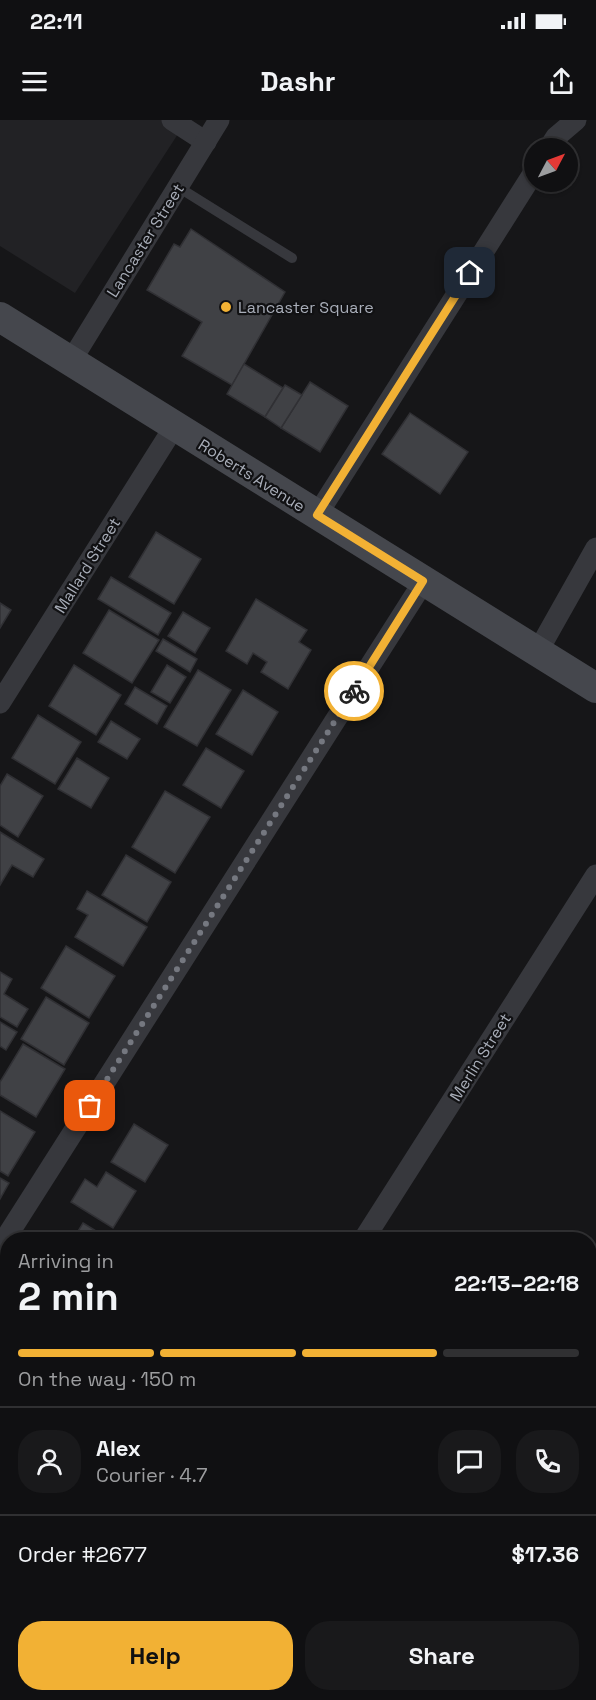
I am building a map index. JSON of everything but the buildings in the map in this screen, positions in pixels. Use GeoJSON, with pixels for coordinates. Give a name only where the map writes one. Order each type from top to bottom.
{"type":"FeatureCollection","features":[{"type":"Feature","properties":{"kind":"main road","name":"Roberts Avenue"},"geometry":{"type":"LineString","coordinates":[[0,317],[596,688]]}},
{"type":"Feature","properties":{"kind":"street"},"geometry":{"type":"LineString","coordinates":[[172,120],[206,142]]}},
{"type":"Feature","properties":{"kind":"street","name":"Lancaster Street"},"geometry":{"type":"LineString","coordinates":[[71,361],[219,120]]}},
{"type":"Feature","properties":{"kind":"street"},"geometry":{"type":"LineString","coordinates":[[555,138],[576,120]]}},
{"type":"Feature","properties":{"kind":"street"},"geometry":{"type":"LineString","coordinates":[[317,515],[524,188]]}},
{"type":"Feature","properties":{"kind":"street","name":"Mallard Street"},"geometry":{"type":"LineString","coordinates":[[0,703],[174,427]]}},
{"type":"Feature","properties":{"kind":"street"},"geometry":{"type":"LineString","coordinates":[[538,651],[596,548]]}},
{"type":"Feature","properties":{"kind":"street"},"geometry":{"type":"LineString","coordinates":[[10,1232],[423,581]]}},
{"type":"Feature","properties":{"kind":"street","name":"Merlin Street"},"geometry":{"type":"LineString","coordinates":[[368,1232],[596,875]]}},
{"type":"Feature","properties":{"kind":"lane"},"geometry":{"type":"LineString","coordinates":[[178,187],[292,258]]}},
{"type":"Feature","properties":{"kind":"shaded area"},"geometry":{"type":"Polygon","coordinates":[[[0,120],[187,120],[75,293],[0,246],[0,120]]]}},
{"type":"Feature","properties":{"kind":"way so far"},"geometry":{"type":"LineString","coordinates":[[90,1106],[354,691]]}},
{"type":"Feature","properties":{"kind":"place","name":"Lancaster Square"},"geometry":{"type":"Point","coordinates":[226,307]}},
{"type":"Feature","properties":{"kind":"route"},"geometry":{"type":"LineString","coordinates":[[354,691],[423,581],[317,515],[470,273]]}}]}
